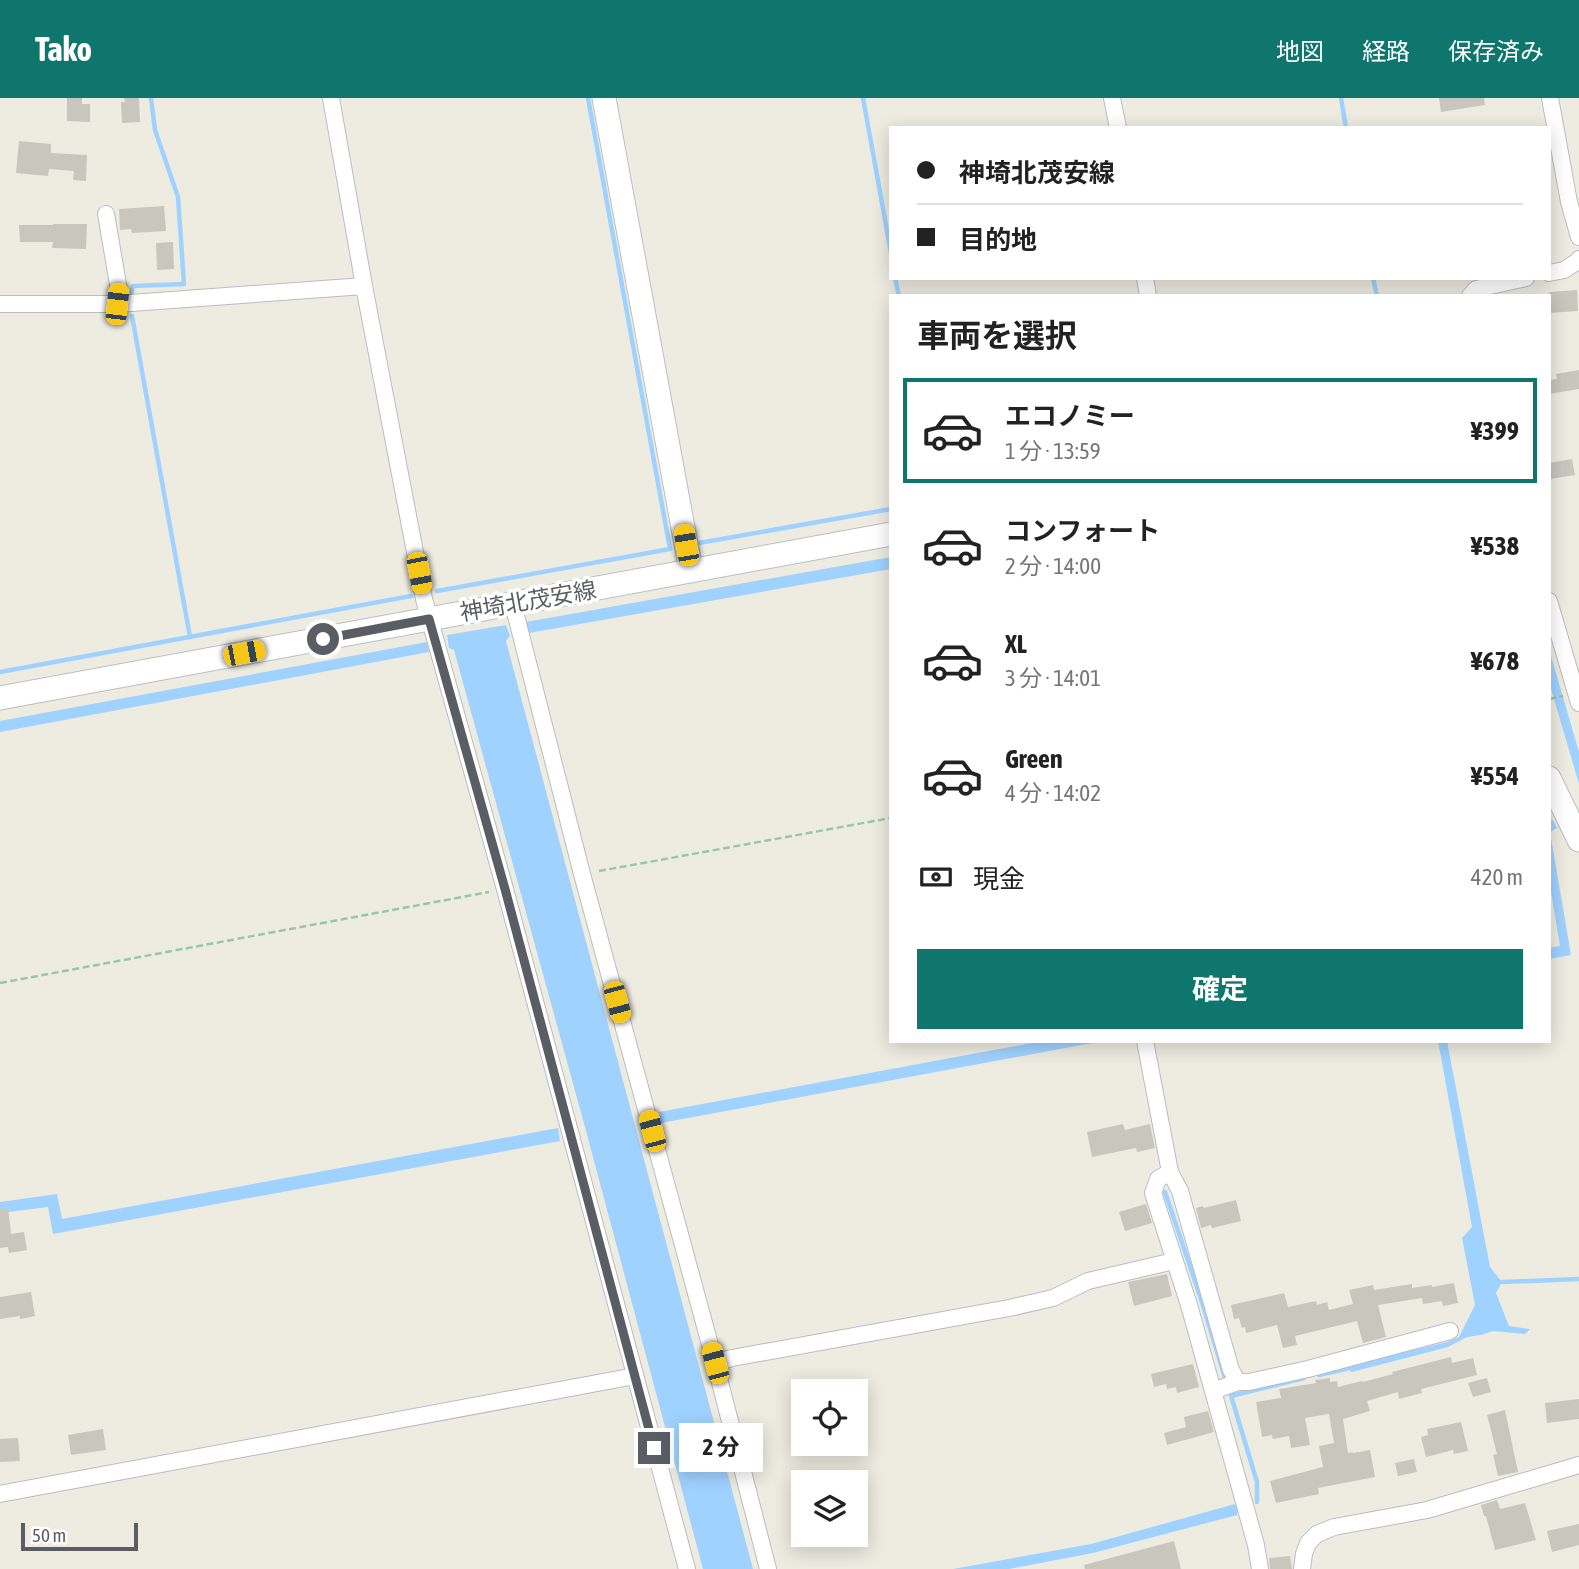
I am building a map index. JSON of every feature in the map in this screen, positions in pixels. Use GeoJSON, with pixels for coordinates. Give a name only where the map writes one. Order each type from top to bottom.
{"type":"FeatureCollection","features":[{"type":"Feature","properties":{"kind":"main road"},"geometry":{"type":"LineString","coordinates":[[604,98],[691,571]]}},
{"type":"Feature","properties":{"kind":"main road","name":"神埼北茂安線"},"geometry":{"type":"LineString","coordinates":[[0,698],[514,613],[691,571],[889,534]]}},
{"type":"Feature","properties":{"kind":"main road"},"geometry":{"type":"LineString","coordinates":[[1551,782],[1579,840]]}},
{"type":"Feature","properties":{"kind":"street"},"geometry":{"type":"LineString","coordinates":[[331,98],[424,599],[505,889],[687,1569]]}},
{"type":"Feature","properties":{"kind":"street"},"geometry":{"type":"LineString","coordinates":[[1112,98],[1118,126]]}},
{"type":"Feature","properties":{"kind":"street"},"geometry":{"type":"LineString","coordinates":[[1550,98],[1569,202],[1579,237]]}},
{"type":"Feature","properties":{"kind":"street"},"geometry":{"type":"LineString","coordinates":[[106,214],[119,290],[117,304]]}},
{"type":"Feature","properties":{"kind":"street"},"geometry":{"type":"LineString","coordinates":[[1551,273],[1564,270],[1579,259]]}},
{"type":"Feature","properties":{"kind":"street"},"geometry":{"type":"LineString","coordinates":[[1471,294],[1476,289],[1517,280]]}},
{"type":"Feature","properties":{"kind":"street"},"geometry":{"type":"LineString","coordinates":[[0,304],[117,304],[364,286]]}},
{"type":"Feature","properties":{"kind":"street"},"geometry":{"type":"LineString","coordinates":[[1551,610],[1572,699]]}},
{"type":"Feature","properties":{"kind":"street"},"geometry":{"type":"LineString","coordinates":[[514,613],[768,1569]]}},
{"type":"Feature","properties":{"kind":"street"},"geometry":{"type":"LineString","coordinates":[[1145,1043],[1170,1172],[1180,1191],[1231,1370],[1226,1387]]}},
{"type":"Feature","properties":{"kind":"street"},"geometry":{"type":"LineString","coordinates":[[1170,1172],[1158,1180],[1153,1193],[1189,1305],[1226,1387],[1260,1569]]}},
{"type":"Feature","properties":{"kind":"street"},"geometry":{"type":"LineString","coordinates":[[715,1363],[746,1355],[1009,1308],[1053,1298],[1088,1281],[1174,1261]]}},
{"type":"Feature","properties":{"kind":"street"},"geometry":{"type":"LineString","coordinates":[[1226,1387],[1308,1369],[1450,1331]]}},
{"type":"Feature","properties":{"kind":"street"},"geometry":{"type":"LineString","coordinates":[[0,1494],[635,1376]]}},
{"type":"Feature","properties":{"kind":"street"},"geometry":{"type":"LineString","coordinates":[[1302,1569],[1308,1544],[1317,1534],[1334,1527],[1427,1510],[1579,1465]]}},
{"type":"Feature","properties":{"kind":"path"},"geometry":{"type":"LineString","coordinates":[[1551,699],[1572,699]]}},
{"type":"Feature","properties":{"kind":"path"},"geometry":{"type":"LineString","coordinates":[[582,874],[889,818]]}},
{"type":"Feature","properties":{"kind":"path"},"geometry":{"type":"LineString","coordinates":[[0,984],[505,889]]}},
{"type":"Feature","properties":{"kind":"water"},"geometry":{"type":"Polygon","coordinates":[[[889,557],[889,569],[529,633],[526,622],[889,557]]]}},
{"type":"Feature","properties":{"kind":"water"},"geometry":{"type":"Polygon","coordinates":[[[506,625],[510,636],[506,641],[753,1569],[703,1569],[454,650],[449,648],[447,635],[506,625]]]}},
{"type":"Feature","properties":{"kind":"water"},"geometry":{"type":"Polygon","coordinates":[[[427,642],[429,652],[0,732],[0,721],[427,642]]]}},
{"type":"Feature","properties":{"kind":"water"},"geometry":{"type":"Polygon","coordinates":[[[1551,656],[1579,752],[1579,784],[1551,689],[1551,656]]]}},
{"type":"Feature","properties":{"kind":"water"},"geometry":{"type":"Polygon","coordinates":[[[1551,820],[1557,828],[1551,831],[1551,820]]]}},
{"type":"Feature","properties":{"kind":"water"},"geometry":{"type":"Polygon","coordinates":[[[1551,838],[1571,955],[1551,959],[1551,948],[1560,946],[1551,892],[1551,838]]]}},
{"type":"Feature","properties":{"kind":"water"},"geometry":{"type":"Polygon","coordinates":[[[1032,1043],[1092,1043],[661,1123],[659,1112],[1032,1043]]]}},
{"type":"Feature","properties":{"kind":"water"},"geometry":{"type":"Polygon","coordinates":[[[1438,1043],[1447,1043],[1490,1267],[1502,1282],[1496,1293],[1509,1326],[1530,1329],[1525,1334],[1493,1331],[1467,1337],[1448,1347],[1352,1372],[1343,1367],[1459,1337],[1475,1305],[1462,1238],[1472,1227],[1438,1043]]]}},
{"type":"Feature","properties":{"kind":"water"},"geometry":{"type":"Polygon","coordinates":[[[558,1128],[560,1141],[53,1234],[48,1207],[0,1213],[0,1202],[57,1194],[62,1219],[558,1128]]]}},
{"type":"Feature","properties":{"kind":"water"},"geometry":{"type":"Polygon","coordinates":[[[1235,1504],[1237,1515],[1093,1553],[1009,1569],[953,1569],[1091,1544],[1235,1504]]]}},
{"type":"Feature","properties":{"kind":"building"},"geometry":{"type":"Polygon","coordinates":[[[67,98],[82,98],[82,104],[90,104],[90,122],[67,121],[67,98]]]}},
{"type":"Feature","properties":{"kind":"building"},"geometry":{"type":"Polygon","coordinates":[[[124,98],[139,98],[140,122],[122,123],[121,102],[125,102],[124,98]]]}},
{"type":"Feature","properties":{"kind":"building"},"geometry":{"type":"Polygon","coordinates":[[[1439,98],[1484,98],[1485,105],[1441,112],[1439,98]]]}},
{"type":"Feature","properties":{"kind":"building"},"geometry":{"type":"Polygon","coordinates":[[[19,141],[51,144],[51,153],[87,155],[86,181],[73,180],[74,171],[49,169],[48,176],[16,173],[19,141]]]}},
{"type":"Feature","properties":{"kind":"building"},"geometry":{"type":"Polygon","coordinates":[[[164,206],[166,231],[132,233],[131,229],[120,230],[119,209],[164,206]]]}},
{"type":"Feature","properties":{"kind":"building"},"geometry":{"type":"Polygon","coordinates":[[[87,224],[86,249],[52,248],[53,242],[20,242],[19,225],[87,224]]]}},
{"type":"Feature","properties":{"kind":"building"},"geometry":{"type":"Polygon","coordinates":[[[173,242],[174,269],[157,270],[156,243],[173,242]]]}},
{"type":"Feature","properties":{"kind":"building"},"geometry":{"type":"Polygon","coordinates":[[[1577,290],[1578,311],[1551,313],[1549,292],[1577,290]]]}},
{"type":"Feature","properties":{"kind":"building"},"geometry":{"type":"Polygon","coordinates":[[[1579,370],[1579,389],[1551,394],[1551,380],[1557,379],[1556,374],[1579,370]]]}},
{"type":"Feature","properties":{"kind":"building"},"geometry":{"type":"Polygon","coordinates":[[[1572,459],[1575,475],[1551,479],[1551,463],[1572,459]]]}},
{"type":"Feature","properties":{"kind":"building"},"geometry":{"type":"Polygon","coordinates":[[[1123,1124],[1125,1130],[1150,1124],[1155,1148],[1137,1152],[1136,1148],[1092,1157],[1087,1132],[1123,1124]]]}},
{"type":"Feature","properties":{"kind":"building"},"geometry":{"type":"Polygon","coordinates":[[[1236,1200],[1241,1221],[1201,1228],[1196,1208],[1236,1200]]]}},
{"type":"Feature","properties":{"kind":"building"},"geometry":{"type":"Polygon","coordinates":[[[1146,1204],[1152,1223],[1125,1231],[1119,1212],[1146,1204]]]}},
{"type":"Feature","properties":{"kind":"building"},"geometry":{"type":"Polygon","coordinates":[[[8,1208],[11,1234],[24,1232],[27,1250],[9,1253],[8,1247],[0,1248],[0,1209],[8,1208]]]}},
{"type":"Feature","properties":{"kind":"building"},"geometry":{"type":"Polygon","coordinates":[[[1167,1274],[1172,1296],[1134,1306],[1128,1282],[1167,1274]]]}},
{"type":"Feature","properties":{"kind":"building"},"geometry":{"type":"Polygon","coordinates":[[[1454,1283],[1458,1303],[1443,1306],[1442,1301],[1423,1304],[1422,1298],[1378,1305],[1386,1337],[1363,1343],[1357,1321],[1295,1336],[1297,1345],[1283,1348],[1277,1325],[1246,1333],[1239,1318],[1234,1319],[1231,1305],[1284,1293],[1288,1307],[1316,1301],[1317,1305],[1327,1302],[1329,1310],[1353,1304],[1349,1290],[1373,1285],[1374,1290],[1412,1284],[1412,1288],[1454,1283]]]}},
{"type":"Feature","properties":{"kind":"building"},"geometry":{"type":"Polygon","coordinates":[[[31,1292],[35,1316],[0,1319],[0,1297],[31,1292]]]}},
{"type":"Feature","properties":{"kind":"building"},"geometry":{"type":"Polygon","coordinates":[[[1451,1357],[1452,1363],[1473,1358],[1477,1375],[1421,1389],[1422,1393],[1399,1399],[1398,1392],[1367,1401],[1370,1411],[1343,1419],[1348,1453],[1370,1450],[1375,1477],[1318,1488],[1319,1494],[1276,1503],[1270,1481],[1323,1467],[1319,1446],[1334,1443],[1329,1414],[1305,1418],[1310,1445],[1291,1448],[1289,1436],[1273,1439],[1272,1435],[1262,1437],[1256,1402],[1281,1398],[1279,1389],[1316,1383],[1315,1380],[1330,1378],[1330,1382],[1337,1381],[1338,1387],[1451,1357]]]}},
{"type":"Feature","properties":{"kind":"building"},"geometry":{"type":"Polygon","coordinates":[[[1193,1364],[1199,1387],[1177,1393],[1176,1387],[1167,1389],[1166,1384],[1154,1387],[1151,1374],[1193,1364]]]}},
{"type":"Feature","properties":{"kind":"building"},"geometry":{"type":"Polygon","coordinates":[[[1487,1378],[1491,1392],[1473,1397],[1468,1383],[1487,1378]]]}},
{"type":"Feature","properties":{"kind":"building"},"geometry":{"type":"Polygon","coordinates":[[[1579,1399],[1579,1419],[1547,1423],[1545,1403],[1579,1399]]]}},
{"type":"Feature","properties":{"kind":"building"},"geometry":{"type":"Polygon","coordinates":[[[1505,1410],[1518,1472],[1498,1476],[1493,1455],[1497,1454],[1487,1415],[1505,1410]]]}},
{"type":"Feature","properties":{"kind":"building"},"geometry":{"type":"Polygon","coordinates":[[[1208,1411],[1214,1432],[1167,1445],[1164,1433],[1186,1427],[1184,1417],[1208,1411]]]}},
{"type":"Feature","properties":{"kind":"building"},"geometry":{"type":"Polygon","coordinates":[[[1461,1422],[1468,1451],[1454,1454],[1453,1450],[1426,1457],[1421,1437],[1428,1435],[1427,1429],[1461,1422]]]}},
{"type":"Feature","properties":{"kind":"building"},"geometry":{"type":"Polygon","coordinates":[[[103,1429],[106,1450],[71,1455],[68,1435],[103,1429]]]}},
{"type":"Feature","properties":{"kind":"building"},"geometry":{"type":"Polygon","coordinates":[[[18,1438],[20,1461],[0,1462],[0,1439],[18,1438]]]}},
{"type":"Feature","properties":{"kind":"building"},"geometry":{"type":"Polygon","coordinates":[[[1414,1459],[1417,1472],[1398,1476],[1395,1463],[1414,1459]]]}},
{"type":"Feature","properties":{"kind":"building"},"geometry":{"type":"Polygon","coordinates":[[[1497,1500],[1500,1509],[1525,1503],[1536,1540],[1495,1550],[1481,1505],[1497,1500]]]}},
{"type":"Feature","properties":{"kind":"building"},"geometry":{"type":"Polygon","coordinates":[[[1579,1524],[1579,1545],[1552,1552],[1547,1531],[1579,1524]]]}},
{"type":"Feature","properties":{"kind":"building"},"geometry":{"type":"Polygon","coordinates":[[[1174,1541],[1181,1569],[1085,1569],[1084,1565],[1174,1541]]]}},
{"type":"Feature","properties":{"kind":"building"},"geometry":{"type":"Polygon","coordinates":[[[1290,1556],[1292,1569],[1270,1569],[1269,1558],[1290,1556]]]}},
{"type":"Feature","properties":{"kind":"waterway"},"geometry":{"type":"LineString","coordinates":[[131,295],[133,286],[184,284],[178,197],[155,130],[151,98]]}},
{"type":"Feature","properties":{"kind":"waterway"},"geometry":{"type":"LineString","coordinates":[[437,591],[670,549],[588,98]]}},
{"type":"Feature","properties":{"kind":"waterway"},"geometry":{"type":"LineString","coordinates":[[863,98],[889,242]]}},
{"type":"Feature","properties":{"kind":"waterway"},"geometry":{"type":"LineString","coordinates":[[1341,98],[1346,126]]}},
{"type":"Feature","properties":{"kind":"waterway"},"geometry":{"type":"LineString","coordinates":[[895,280],[899,294]]}},
{"type":"Feature","properties":{"kind":"waterway"},"geometry":{"type":"LineString","coordinates":[[1373,280],[1377,294]]}},
{"type":"Feature","properties":{"kind":"waterway"},"geometry":{"type":"LineString","coordinates":[[132,316],[190,637]]}},
{"type":"Feature","properties":{"kind":"waterway"},"geometry":{"type":"LineString","coordinates":[[699,543],[889,509]]}},
{"type":"Feature","properties":{"kind":"waterway"},"geometry":{"type":"LineString","coordinates":[[0,672],[411,596]]}},
{"type":"Feature","properties":{"kind":"waterway"},"geometry":{"type":"LineString","coordinates":[[1165,1192],[1226,1381]]}},
{"type":"Feature","properties":{"kind":"waterway"},"geometry":{"type":"LineString","coordinates":[[1502,1282],[1579,1279]]}},
{"type":"Feature","properties":{"kind":"waterway"},"geometry":{"type":"LineString","coordinates":[[1319,1375],[1346,1369]]}},
{"type":"Feature","properties":{"kind":"waterway"},"geometry":{"type":"LineString","coordinates":[[1231,1396],[1304,1378]]}},
{"type":"Feature","properties":{"kind":"waterway"},"geometry":{"type":"LineString","coordinates":[[1229,1389],[1257,1482],[1257,1502]]}},
{"type":"Feature","properties":{"kind":"route"},"geometry":{"type":"LineString","coordinates":[[323,639],[429,619],[505,889],[654,1448]]}}]}
